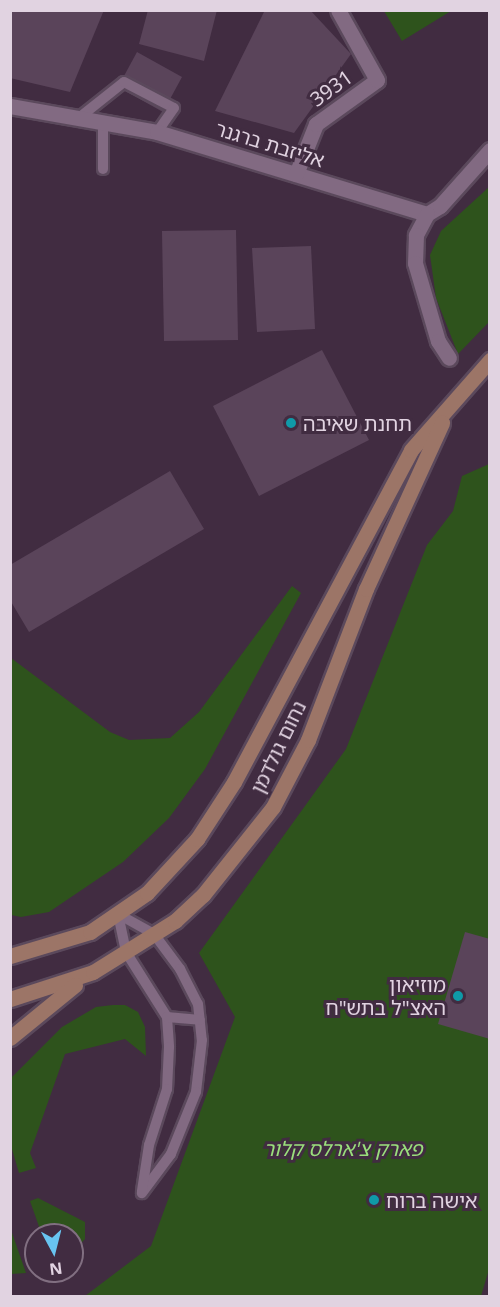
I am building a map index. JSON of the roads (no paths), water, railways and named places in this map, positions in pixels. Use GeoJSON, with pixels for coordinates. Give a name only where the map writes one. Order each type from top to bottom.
{"type":"FeatureCollection","features":[{"type":"Feature","properties":{"kind":"main road","name":"נחום גולדמן"},"geometry":{"type":"LineString","coordinates":[[10,956],[41,949],[90,932],[118,914],[147,893],[210,820],[234,782],[389,486],[411,450],[489,360]]}},
{"type":"Feature","properties":{"kind":"main road","name":"נחום גולדמן"},"geometry":{"type":"LineString","coordinates":[[10,999],[93,972],[154,934],[203,895],[273,807],[308,740],[366,589],[454,399]]}},
{"type":"Feature","properties":{"kind":"main road"},"geometry":{"type":"LineString","coordinates":[[10,947],[41,949]]}},
{"type":"Feature","properties":{"kind":"main road"},"geometry":{"type":"LineString","coordinates":[[10,1038],[32,1016],[93,972]]}},
{"type":"Feature","properties":{"kind":"street","name":"3931"},"geometry":{"type":"LineString","coordinates":[[296,174],[316,124],[378,80],[338,10]]}},
{"type":"Feature","properties":{"kind":"street","name":"אליזבת ברגנר"},"geometry":{"type":"LineString","coordinates":[[10,106],[157,132],[427,214]]}},
{"type":"Feature","properties":{"kind":"street"},"geometry":{"type":"LineString","coordinates":[[449,358],[438,341],[415,263],[416,236],[427,214],[440,206],[489,150]]}},
{"type":"Feature","properties":{"kind":"lane"},"geometry":{"type":"LineString","coordinates":[[80,117],[124,82],[174,108],[157,132]]}},
{"type":"Feature","properties":{"kind":"lane"},"geometry":{"type":"LineString","coordinates":[[103,122],[103,169]]}},
{"type":"Feature","properties":{"kind":"lane"},"geometry":{"type":"LineString","coordinates":[[118,914],[154,934],[192,990],[200,1020],[202,1066],[196,1092],[171,1154],[142,1193],[149,1145],[167,1089],[167,1017],[126,952],[118,914]]}},
{"type":"Feature","properties":{"kind":"lane"},"geometry":{"type":"LineString","coordinates":[[167,1017],[200,1020]]}},
{"type":"Feature","properties":{"kind":"place","name":"תחנת שאיבה"},"geometry":{"type":"Point","coordinates":[291,423]}},
{"type":"Feature","properties":{"kind":"place","name":"מוזיאון האצ\"ל בתש\"ח"},"geometry":{"type":"Point","coordinates":[458,996]}},
{"type":"Feature","properties":{"kind":"place","name":"אישה ברוח"},"geometry":{"type":"Point","coordinates":[374,1200]}},
{"type":"Feature","properties":{"kind":"park label","name":"פארק צ'ארלס קלור"},"geometry":{"type":"Point","coordinates":[343,1148]}}]}
